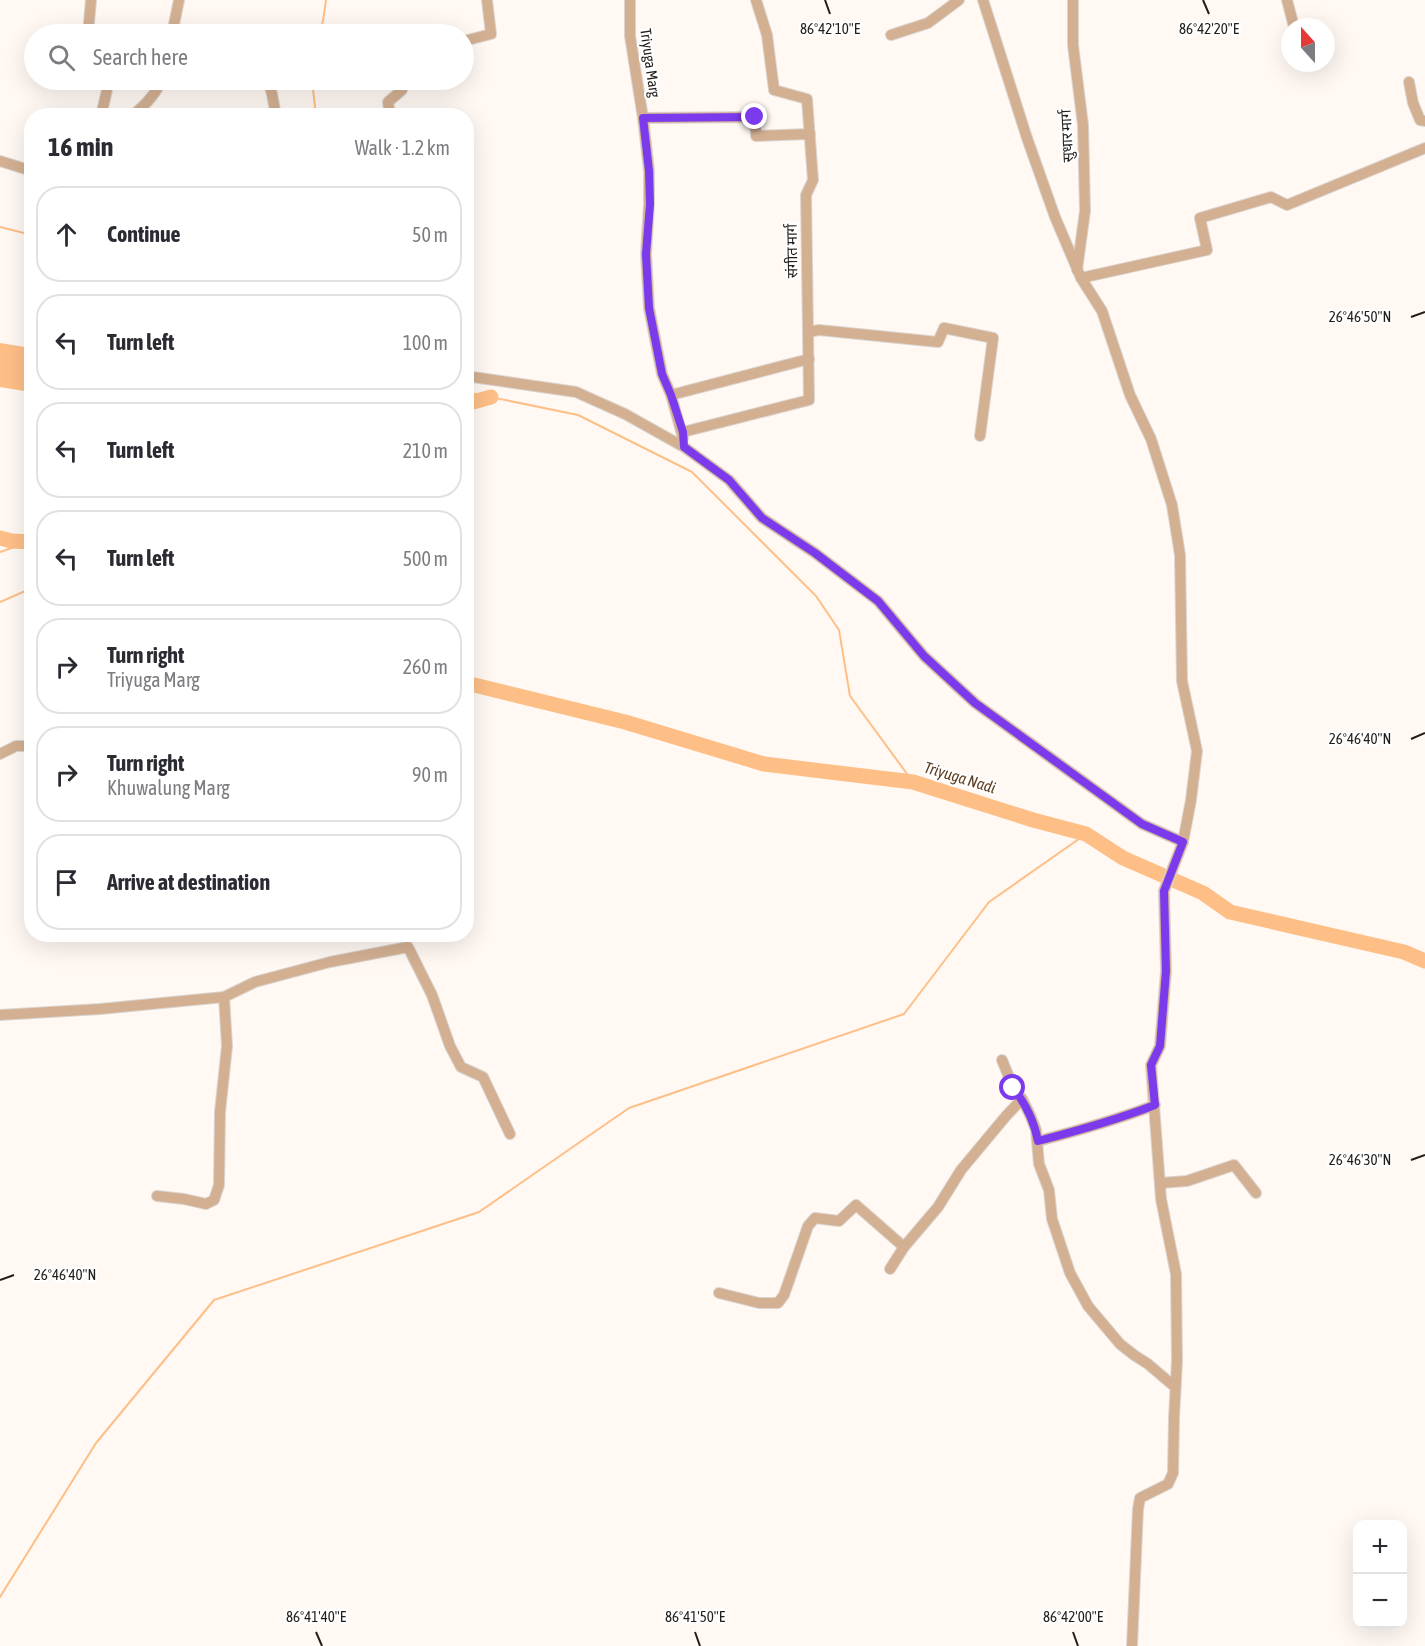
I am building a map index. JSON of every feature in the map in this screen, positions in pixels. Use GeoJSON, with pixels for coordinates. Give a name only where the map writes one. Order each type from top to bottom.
{"type":"FeatureCollection","features":[{"type":"Feature","properties":{"kind":"street"},"geometry":{"type":"LineString","coordinates":[[89,24],[91,0]]}},
{"type":"Feature","properties":{"kind":"street"},"geometry":{"type":"LineString","coordinates":[[174,24],[179,0]]}},
{"type":"Feature","properties":{"kind":"street"},"geometry":{"type":"LineString","coordinates":[[474,38],[491,34],[487,0]]}},
{"type":"Feature","properties":{"kind":"street","name":"Triyuga Marg"},"geometry":{"type":"LineString","coordinates":[[630,0],[630,36],[649,171],[650,204],[646,254],[649,308],[662,374],[683,432],[684,447]]}},
{"type":"Feature","properties":{"kind":"street","name":"संगीत मार्ग"},"geometry":{"type":"LineString","coordinates":[[683,432],[809,400],[806,195],[813,180],[807,99],[774,90],[767,35],[756,0]]}},
{"type":"Feature","properties":{"kind":"street"},"geometry":{"type":"LineString","coordinates":[[891,35],[928,23],[959,0]]}},
{"type":"Feature","properties":{"kind":"street"},"geometry":{"type":"LineString","coordinates":[[983,0],[1055,217],[1079,274],[1102,311],[1130,395],[1151,439],[1172,506],[1180,555],[1182,681],[1197,751],[1183,842],[1164,891],[1166,971],[1160,1046],[1151,1065],[1161,1198],[1176,1274],[1177,1361],[1173,1473],[1168,1484],[1140,1498],[1132,1646]]}},
{"type":"Feature","properties":{"kind":"street","name":"सुधार मार्ग"},"geometry":{"type":"LineString","coordinates":[[1073,0],[1073,45],[1083,124],[1085,211],[1079,274]]}},
{"type":"Feature","properties":{"kind":"street"},"geometry":{"type":"LineString","coordinates":[[1287,0],[1292,18]]}},
{"type":"Feature","properties":{"kind":"street"},"geometry":{"type":"LineString","coordinates":[[1409,82],[1413,103],[1420,120],[1425,121]]}},
{"type":"Feature","properties":{"kind":"street"},"geometry":{"type":"LineString","coordinates":[[103,108],[107,90]]}},
{"type":"Feature","properties":{"kind":"street"},"geometry":{"type":"LineString","coordinates":[[141,108],[155,90]]}},
{"type":"Feature","properties":{"kind":"street"},"geometry":{"type":"LineString","coordinates":[[271,90],[275,108]]}},
{"type":"Feature","properties":{"kind":"street"},"geometry":{"type":"LineString","coordinates":[[389,108],[388,102],[402,90]]}},
{"type":"Feature","properties":{"kind":"street"},"geometry":{"type":"LineString","coordinates":[[643,118],[755,117],[756,136],[810,134]]}},
{"type":"Feature","properties":{"kind":"street"},"geometry":{"type":"LineString","coordinates":[[1079,274],[1207,250],[1200,218],[1272,197],[1287,205],[1425,148]]}},
{"type":"Feature","properties":{"kind":"street"},"geometry":{"type":"LineString","coordinates":[[0,161],[24,168]]}},
{"type":"Feature","properties":{"kind":"street"},"geometry":{"type":"LineString","coordinates":[[808,332],[819,330],[939,342],[944,328],[993,338],[980,436]]}},
{"type":"Feature","properties":{"kind":"street"},"geometry":{"type":"LineString","coordinates":[[671,395],[809,359]]}},
{"type":"Feature","properties":{"kind":"street"},"geometry":{"type":"LineString","coordinates":[[474,377],[576,392],[625,414],[684,447],[729,480],[762,518],[815,553],[878,601],[924,656],[975,703],[1142,824],[1183,842]]}},
{"type":"Feature","properties":{"kind":"street"},"geometry":{"type":"LineString","coordinates":[[0,754],[16,746],[24,746]]}},
{"type":"Feature","properties":{"kind":"street"},"geometry":{"type":"LineString","coordinates":[[0,1015],[100,1009],[224,997],[255,982],[408,947],[432,995],[460,1067],[483,1077],[510,1134]]}},
{"type":"Feature","properties":{"kind":"street"},"geometry":{"type":"LineString","coordinates":[[157,1196],[206,1204],[214,1200],[219,1185],[220,1112],[227,1046],[224,997]]}},
{"type":"Feature","properties":{"kind":"street"},"geometry":{"type":"LineString","coordinates":[[1002,1060],[1013,1088],[1030,1114],[1038,1141],[1039,1164],[1049,1190],[1054,1226],[1070,1274],[1088,1306],[1120,1344],[1175,1387]]}},
{"type":"Feature","properties":{"kind":"street"},"geometry":{"type":"LineString","coordinates":[[890,1269],[904,1247],[938,1207],[961,1170],[1022,1099]]}},
{"type":"Feature","properties":{"kind":"street"},"geometry":{"type":"LineString","coordinates":[[1038,1141],[1113,1120],[1155,1105]]}},
{"type":"Feature","properties":{"kind":"street"},"geometry":{"type":"LineString","coordinates":[[1160,1183],[1187,1180],[1234,1165],[1256,1192]]}},
{"type":"Feature","properties":{"kind":"street"},"geometry":{"type":"LineString","coordinates":[[719,1293],[759,1303],[778,1303],[784,1295],[808,1226],[815,1218],[839,1221],[856,1205],[904,1247]]}},
{"type":"Feature","properties":{"kind":"shaded area"},"geometry":{"type":"Polygon","coordinates":[[[0,343],[24,347],[24,391],[0,387],[0,343]]]}},
{"type":"Feature","properties":{"kind":"waterway"},"geometry":{"type":"LineString","coordinates":[[322,24],[326,0]]}},
{"type":"Feature","properties":{"kind":"waterway"},"geometry":{"type":"LineString","coordinates":[[313,90],[315,108]]}},
{"type":"Feature","properties":{"kind":"waterway"},"geometry":{"type":"LineString","coordinates":[[0,227],[24,233]]}},
{"type":"Feature","properties":{"kind":"waterway"},"geometry":{"type":"LineString","coordinates":[[474,394],[578,415],[692,472],[816,596],[839,630],[850,696],[913,782]]}},
{"type":"Feature","properties":{"kind":"waterway"},"geometry":{"type":"LineString","coordinates":[[474,402],[491,397]]}},
{"type":"Feature","properties":{"kind":"waterway","name":"Triyuga Nadi"},"geometry":{"type":"LineString","coordinates":[[0,538],[24,542]]}},
{"type":"Feature","properties":{"kind":"waterway"},"geometry":{"type":"LineString","coordinates":[[0,552],[24,544]]}},
{"type":"Feature","properties":{"kind":"waterway"},"geometry":{"type":"LineString","coordinates":[[0,602],[24,592]]}},
{"type":"Feature","properties":{"kind":"waterway","name":"Triyuga Nadi"},"geometry":{"type":"LineString","coordinates":[[474,685],[625,722],[764,764],[913,782],[1033,820],[1086,834],[1123,858],[1203,893],[1230,912],[1404,952],[1425,961]]}},
{"type":"Feature","properties":{"kind":"waterway"},"geometry":{"type":"LineString","coordinates":[[0,1597],[96,1443],[214,1300],[479,1212],[629,1108],[904,1014],[989,902],[1086,834]]}},
{"type":"Feature","properties":{"kind":"route"},"geometry":{"type":"LineString","coordinates":[[755,117],[643,118],[649,171],[650,204],[646,254],[649,308],[662,374],[683,432],[684,447],[729,480],[762,518],[815,553],[878,601],[924,656],[975,703],[1142,824],[1183,842],[1164,891],[1166,971],[1160,1046],[1151,1065],[1155,1105],[1123,1117],[1038,1141],[1030,1114],[1013,1088]]}}]}
